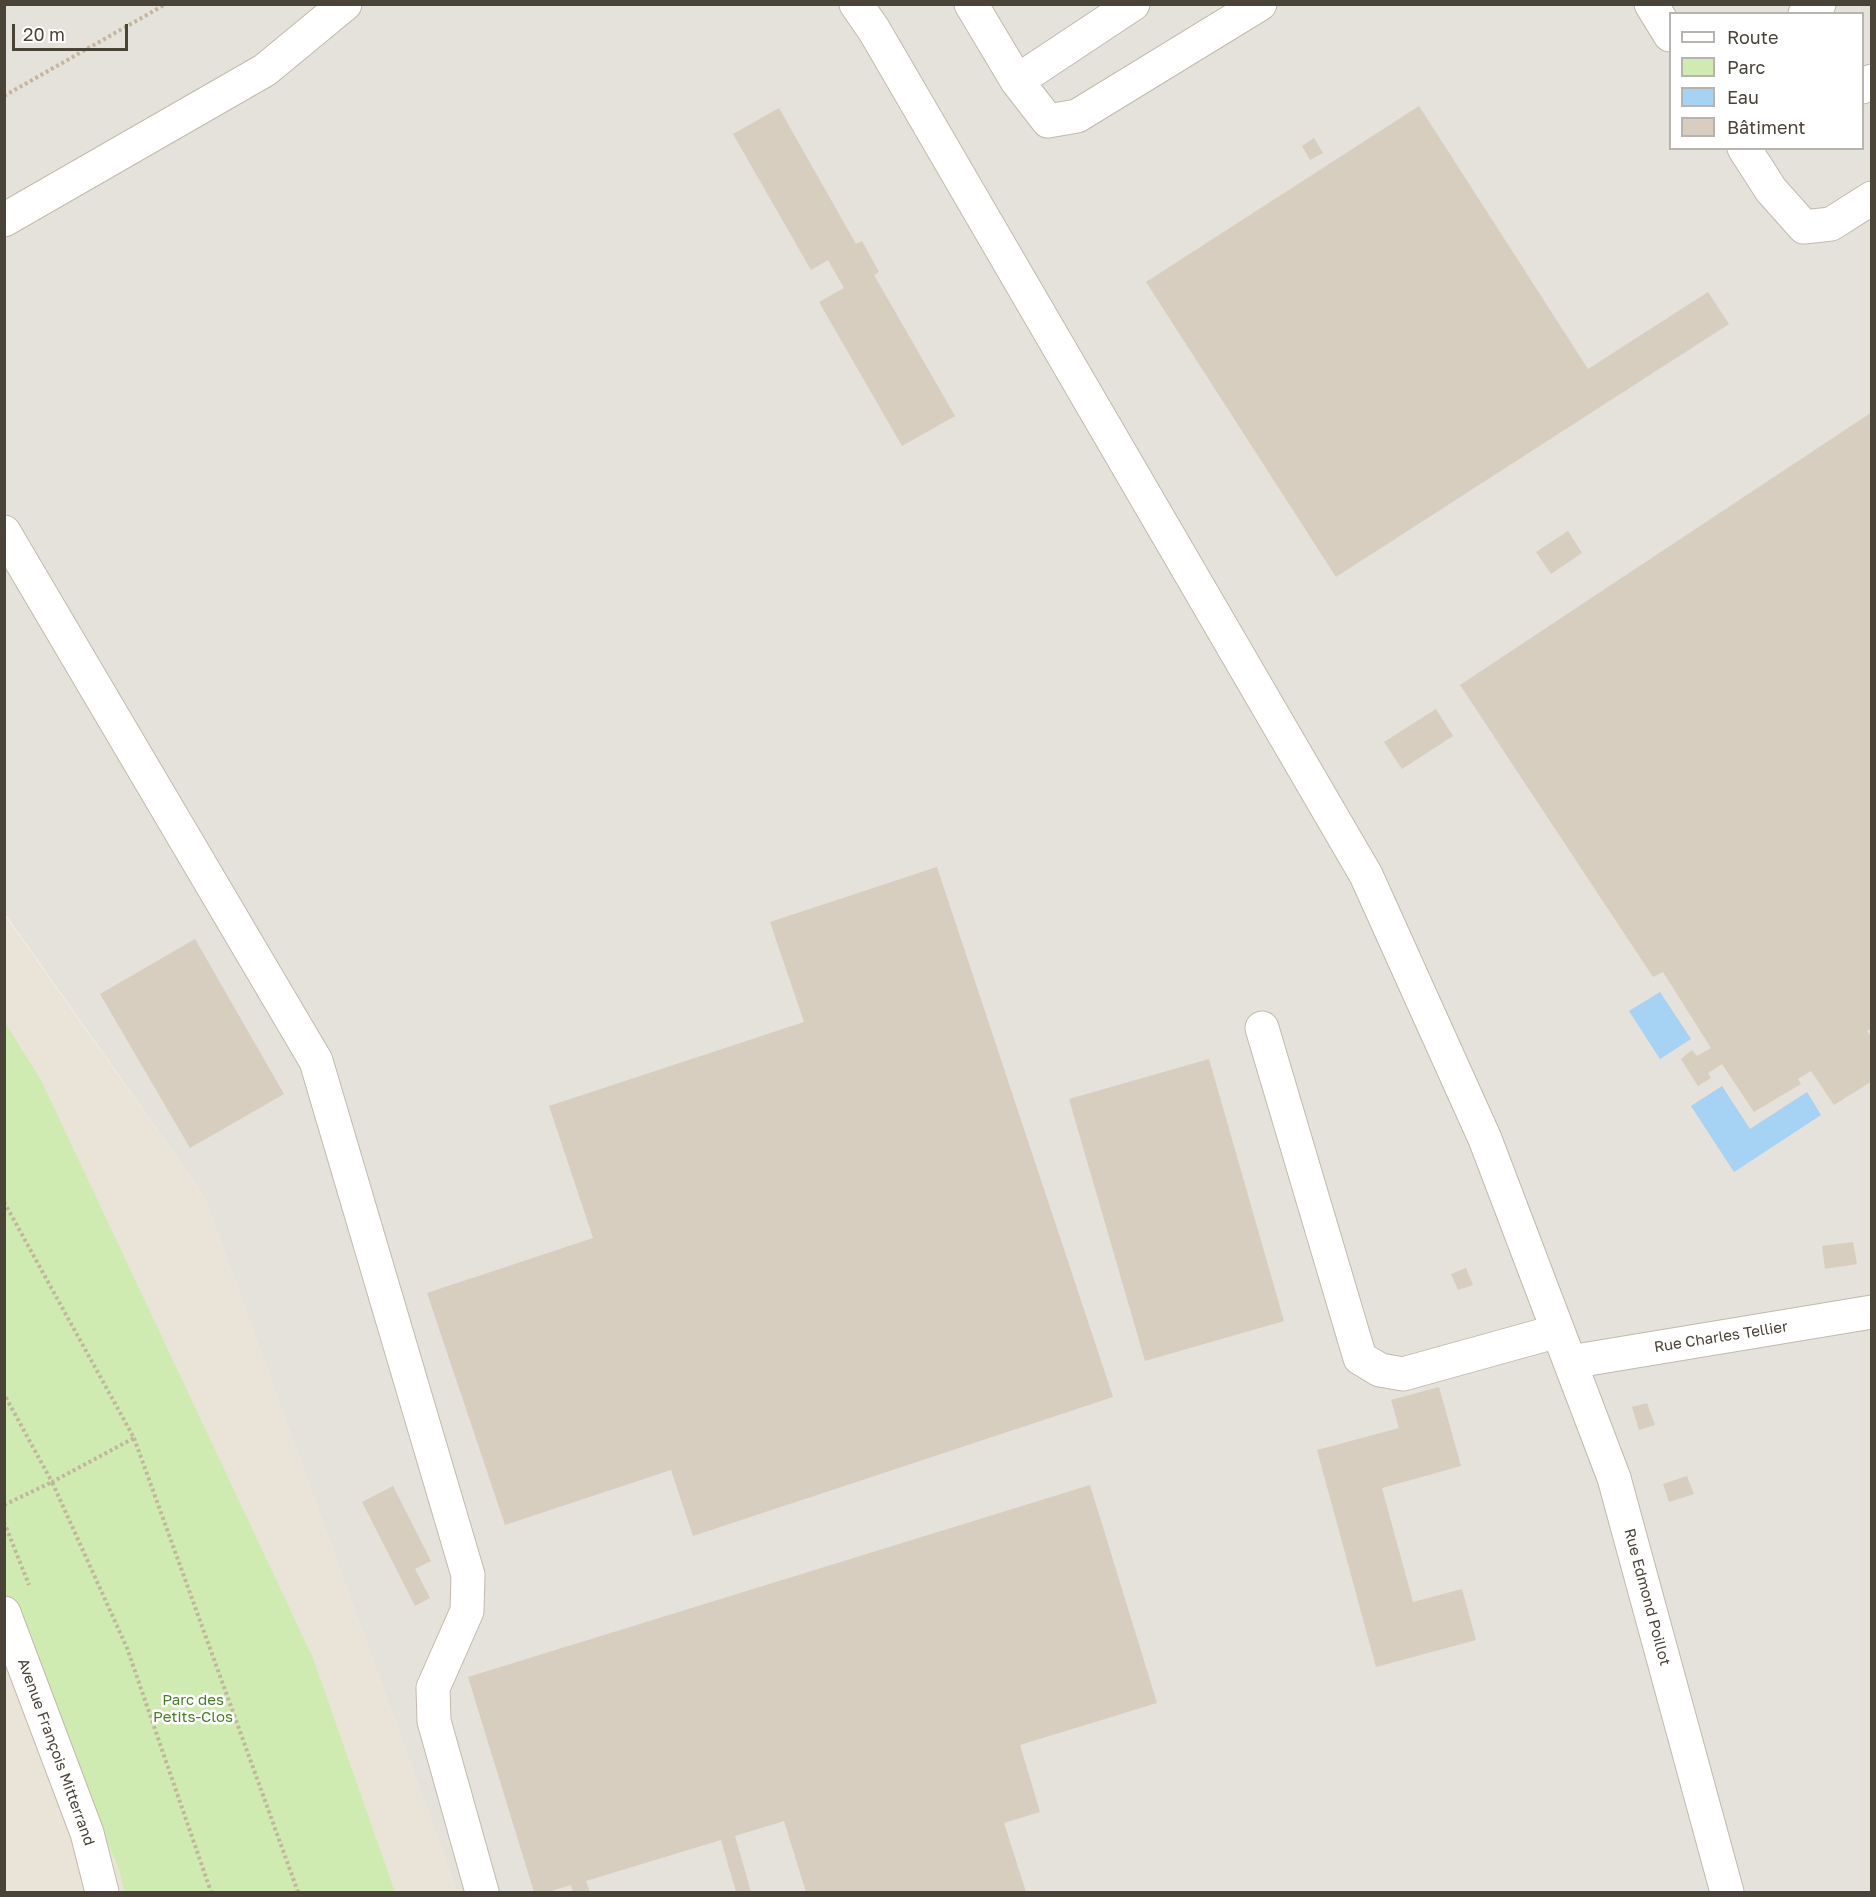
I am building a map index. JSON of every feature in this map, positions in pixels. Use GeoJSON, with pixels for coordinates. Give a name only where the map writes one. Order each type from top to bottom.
{"type":"FeatureCollection","features":[{"type":"Feature","properties":{"kind":"street"},"geometry":{"type":"LineString","coordinates":[[4,220],[265,70],[345,4]]}},
{"type":"Feature","properties":{"kind":"street","name":"Rue Edmond Poillot"},"geometry":{"type":"LineString","coordinates":[[856,4],[874,30],[1366,875],[1485,1139],[1614,1478],[1727,1893]]}},
{"type":"Feature","properties":{"kind":"street"},"geometry":{"type":"LineString","coordinates":[[971,4],[1017,81],[1048,122],[1077,116],[1260,4]]}},
{"type":"Feature","properties":{"kind":"street"},"geometry":{"type":"LineString","coordinates":[[1017,81],[1133,4]]}},
{"type":"Feature","properties":{"kind":"street"},"geometry":{"type":"LineString","coordinates":[[1651,5],[1669,32]]}},
{"type":"Feature","properties":{"kind":"street"},"geometry":{"type":"LineString","coordinates":[[1752,151],[1772,190],[1804,227],[1831,224],[1872,198]]}},
{"type":"Feature","properties":{"kind":"street"},"geometry":{"type":"LineString","coordinates":[[4,532],[316,1061],[468,1575],[467,1611],[433,1688],[434,1721],[483,1893]]}},
{"type":"Feature","properties":{"kind":"street"},"geometry":{"type":"LineString","coordinates":[[1262,1028],[1360,1358],[1380,1371],[1403,1374],[1554,1319]]}},
{"type":"Feature","properties":{"kind":"street","name":"Rue Charles Tellier"},"geometry":{"type":"LineString","coordinates":[[1570,1362],[1872,1312]]}},
{"type":"Feature","properties":{"kind":"street","name":"Avenue François Mitterrand"},"geometry":{"type":"LineString","coordinates":[[4,1613],[87,1833],[102,1893]]}},
{"type":"Feature","properties":{"kind":"path"},"geometry":{"type":"LineString","coordinates":[[4,96],[166,4]]}},
{"type":"Feature","properties":{"kind":"path"},"geometry":{"type":"LineString","coordinates":[[4,1202],[134,1438],[298,1893]]}},
{"type":"Feature","properties":{"kind":"path"},"geometry":{"type":"LineString","coordinates":[[4,1394],[52,1482],[127,1648],[211,1893]]}},
{"type":"Feature","properties":{"kind":"path"},"geometry":{"type":"LineString","coordinates":[[4,1504],[52,1482],[134,1438]]}},
{"type":"Feature","properties":{"kind":"shaded area"},"geometry":{"type":"Polygon","coordinates":[[[4,5],[1871,5],[1871,1892],[457,1892],[204,1196],[5,914],[4,5]]]}},
{"type":"Feature","properties":{"kind":"shaded area","name":"Parc des Petits-Clos"},"geometry":{"type":"Polygon","coordinates":[[[4,914],[204,1196],[457,1892],[5,1892],[4,914]]]}},
{"type":"Feature","properties":{"kind":"green space","name":"Parc des Petits-Clos"},"geometry":{"type":"Polygon","coordinates":[[[4,1021],[41,1080],[313,1658],[395,1892],[124,1892],[119,1869],[5,1600],[4,1021]]]}},
{"type":"Feature","properties":{"kind":"water"},"geometry":{"type":"Polygon","coordinates":[[[1660,992],[1691,1039],[1660,1059],[1629,1011],[1660,992]]]}},
{"type":"Feature","properties":{"kind":"water"},"geometry":{"type":"Polygon","coordinates":[[[1722,1086],[1750,1129],[1807,1092],[1821,1115],[1734,1172],[1691,1106],[1722,1086]]]}},
{"type":"Feature","properties":{"kind":"building"},"geometry":{"type":"Polygon","coordinates":[[[1419,106],[1588,369],[1708,292],[1729,324],[1336,577],[1146,282],[1419,106]]]}},
{"type":"Feature","properties":{"kind":"building"},"geometry":{"type":"Polygon","coordinates":[[[779,108],[856,244],[862,241],[879,272],[874,275],[955,416],[902,446],[819,302],[844,288],[828,260],[811,270],[733,134],[779,108]]]}},
{"type":"Feature","properties":{"kind":"building"},"geometry":{"type":"Polygon","coordinates":[[[1314,138],[1323,153],[1310,160],[1302,146],[1314,138]]]}},
{"type":"Feature","properties":{"kind":"building"},"geometry":{"type":"Polygon","coordinates":[[[1872,412],[1872,1028],[1867,1031],[1872,1038],[1872,1081],[1834,1105],[1811,1071],[1798,1079],[1801,1084],[1754,1112],[1722,1064],[1708,1073],[1711,1078],[1698,1086],[1681,1059],[1692,1050],[1697,1056],[1711,1048],[1663,972],[1653,977],[1460,685],[1872,412]]]}},
{"type":"Feature","properties":{"kind":"building"},"geometry":{"type":"Polygon","coordinates":[[[1568,531],[1582,553],[1551,574],[1536,552],[1568,531]]]}},
{"type":"Feature","properties":{"kind":"building"},"geometry":{"type":"Polygon","coordinates":[[[1436,709],[1453,736],[1402,769],[1384,742],[1436,709]]]}},
{"type":"Feature","properties":{"kind":"building"},"geometry":{"type":"Polygon","coordinates":[[[937,867],[1113,1397],[693,1536],[671,1470],[505,1525],[427,1293],[593,1238],[549,1106],[804,1022],[770,922],[937,867]]]}},
{"type":"Feature","properties":{"kind":"building"},"geometry":{"type":"Polygon","coordinates":[[[195,939],[284,1094],[190,1148],[100,994],[195,939]]]}},
{"type":"Feature","properties":{"kind":"building"},"geometry":{"type":"Polygon","coordinates":[[[1209,1059],[1284,1321],[1145,1361],[1069,1099],[1209,1059]]]}},
{"type":"Feature","properties":{"kind":"building"},"geometry":{"type":"Polygon","coordinates":[[[1853,1242],[1857,1264],[1825,1269],[1822,1246],[1853,1242]]]}},
{"type":"Feature","properties":{"kind":"building"},"geometry":{"type":"Polygon","coordinates":[[[1466,1268],[1473,1285],[1458,1290],[1451,1274],[1466,1268]]]}},
{"type":"Feature","properties":{"kind":"building"},"geometry":{"type":"Polygon","coordinates":[[[1439,1387],[1461,1466],[1382,1488],[1413,1602],[1462,1589],[1476,1640],[1376,1667],[1317,1450],[1399,1428],[1391,1400],[1439,1387]]]}},
{"type":"Feature","properties":{"kind":"building"},"geometry":{"type":"Polygon","coordinates":[[[1647,1403],[1655,1425],[1639,1430],[1632,1407],[1647,1403]]]}},
{"type":"Feature","properties":{"kind":"building"},"geometry":{"type":"Polygon","coordinates":[[[1687,1476],[1694,1494],[1669,1502],[1663,1484],[1687,1476]]]}},
{"type":"Feature","properties":{"kind":"building"},"geometry":{"type":"Polygon","coordinates":[[[1090,1485],[1157,1703],[1020,1745],[1040,1812],[1004,1823],[1026,1892],[806,1892],[784,1821],[735,1836],[751,1892],[736,1892],[721,1840],[586,1881],[590,1892],[573,1892],[571,1885],[548,1892],[534,1892],[468,1677],[1090,1485]]]}},
{"type":"Feature","properties":{"kind":"building"},"geometry":{"type":"Polygon","coordinates":[[[393,1486],[431,1561],[415,1569],[430,1598],[415,1606],[362,1502],[393,1486]]]}}]}
